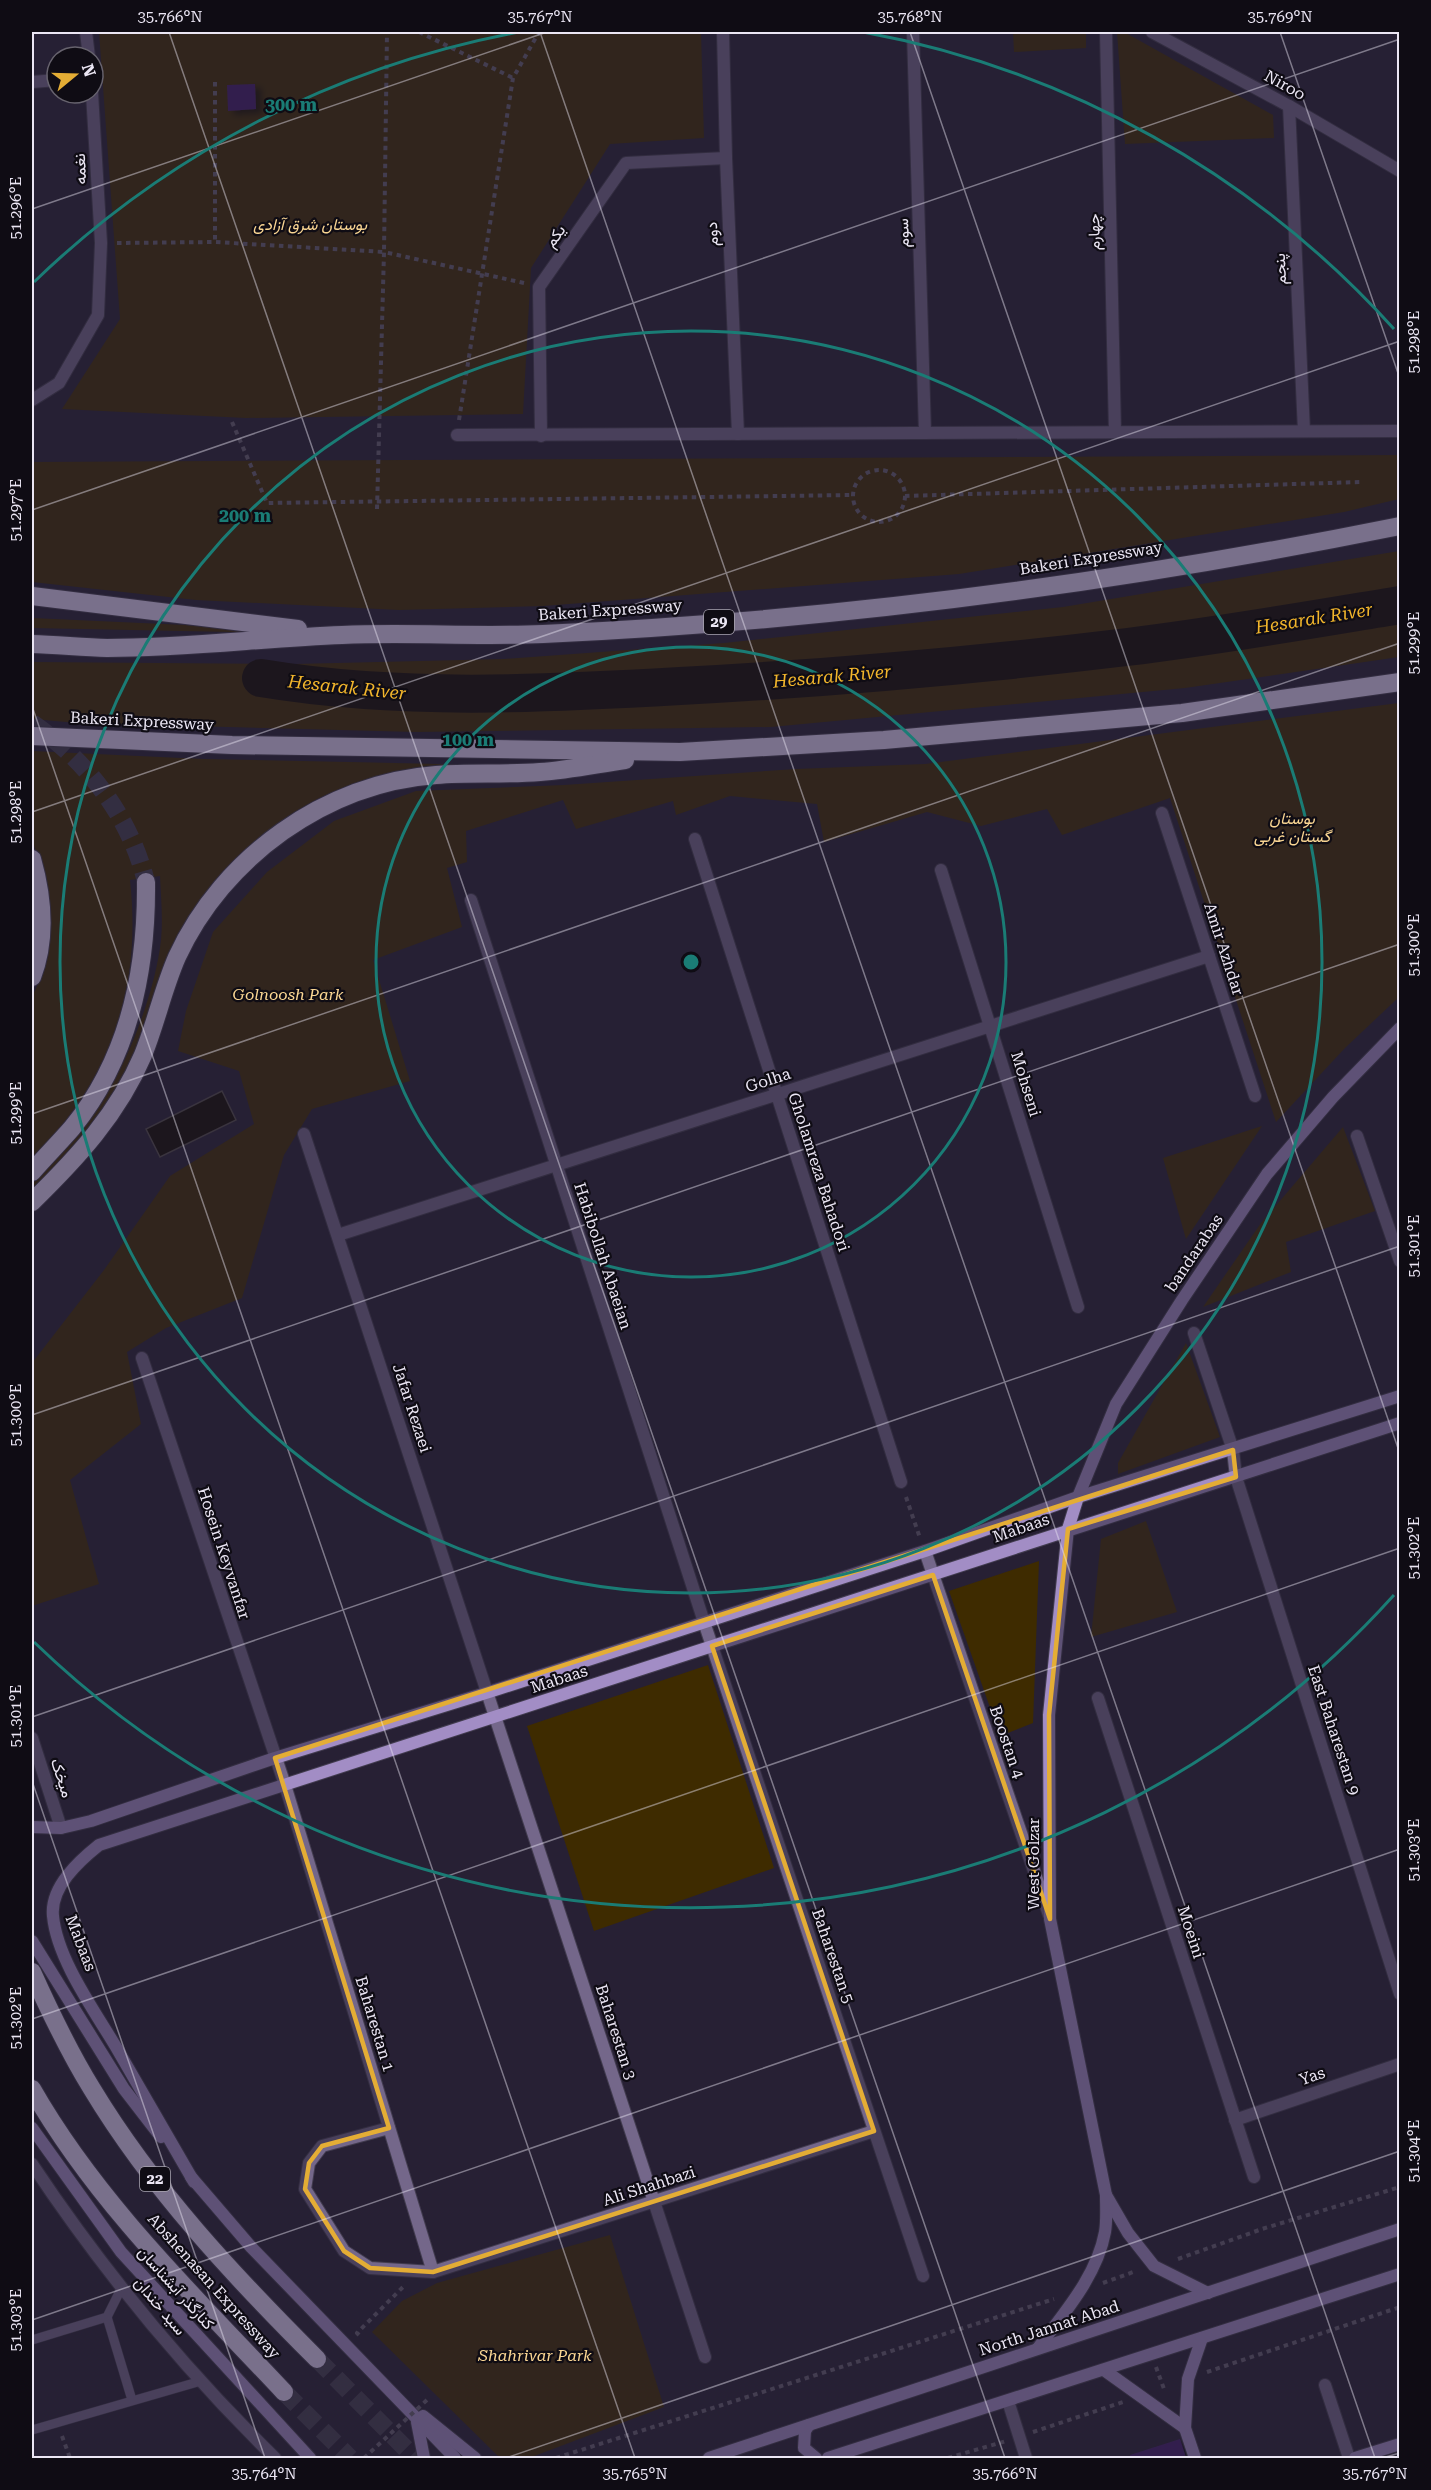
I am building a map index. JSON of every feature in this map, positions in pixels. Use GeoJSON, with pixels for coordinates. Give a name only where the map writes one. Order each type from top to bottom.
{"type":"FeatureCollection","features":[{"type":"Feature","properties":{"kind":"highway","name":"Bakeri Expressway"},"geometry":{"type":"LineString","coordinates":[[32,644],[109,648],[345,634],[541,634],[714,623],[934,601],[1136,572],[1327,540],[1400,525]]}},
{"type":"Feature","properties":{"kind":"highway"},"geometry":{"type":"LineString","coordinates":[[32,596],[345,634]]}},
{"type":"Feature","properties":{"kind":"highway"},"geometry":{"type":"LineString","coordinates":[[32,609],[145,611]]}},
{"type":"Feature","properties":{"kind":"highway","name":"Bakeri Expressway"},"geometry":{"type":"LineString","coordinates":[[32,736],[232,745],[680,752],[884,740],[1182,713],[1400,682]]}},
{"type":"Feature","properties":{"kind":"highway"},"geometry":{"type":"LineString","coordinates":[[32,1202],[87,1147],[120,1102],[143,1055],[176,959],[196,923],[212,900],[239,870],[281,832],[335,801],[388,783],[435,775],[540,772],[680,752]]}},
{"type":"Feature","properties":{"kind":"highway"},"geometry":{"type":"LineString","coordinates":[[32,859],[42,919],[38,957],[32,977]]}},
{"type":"Feature","properties":{"kind":"highway"},"geometry":{"type":"LineString","coordinates":[[32,1172],[73,1127],[110,1070],[128,1024],[142,971],[147,927],[146,882]]}},
{"type":"Feature","properties":{"kind":"highway","name":"Abshenasan Expressway"},"geometry":{"type":"LineString","coordinates":[[32,1972],[92,2089],[137,2156],[189,2223],[246,2288],[316,2359]]}},
{"type":"Feature","properties":{"kind":"highway","name":"Abshenasan Expressway"},"geometry":{"type":"LineString","coordinates":[[32,2090],[49,2120],[102,2191],[188,2290],[284,2391]]}},
{"type":"Feature","properties":{"kind":"street","name":"دوم"},"geometry":{"type":"LineString","coordinates":[[723,32],[738,435]]}},
{"type":"Feature","properties":{"kind":"street","name":"سوم"},"geometry":{"type":"LineString","coordinates":[[913,32],[925,433]]}},
{"type":"Feature","properties":{"kind":"street","name":"چهارم"},"geometry":{"type":"LineString","coordinates":[[1106,32],[1115,432]]}},
{"type":"Feature","properties":{"kind":"street","name":"Niroo"},"geometry":{"type":"LineString","coordinates":[[1152,32],[1289,106],[1400,171]]}},
{"type":"Feature","properties":{"kind":"street","name":"نغمه"},"geometry":{"type":"LineString","coordinates":[[32,400],[59,383],[98,315],[101,243],[93,105]]}},
{"type":"Feature","properties":{"kind":"street","name":"پنجم"},"geometry":{"type":"LineString","coordinates":[[1289,106],[1304,431]]}},
{"type":"Feature","properties":{"kind":"street","name":"یکم"},"geometry":{"type":"LineString","coordinates":[[539,287],[626,163],[726,158]]}},
{"type":"Feature","properties":{"kind":"street"},"geometry":{"type":"LineString","coordinates":[[539,287],[541,436]]}},
{"type":"Feature","properties":{"kind":"street"},"geometry":{"type":"LineString","coordinates":[[457,435],[1400,431]]}},
{"type":"Feature","properties":{"kind":"street","name":"Amir Azhdar"},"geometry":{"type":"LineString","coordinates":[[1162,813],[1255,1096]]}},
{"type":"Feature","properties":{"kind":"street","name":"Gholamreza Bahadori"},"geometry":{"type":"LineString","coordinates":[[695,838],[901,1482]]}},
{"type":"Feature","properties":{"kind":"street","name":"Mohseni"},"geometry":{"type":"LineString","coordinates":[[941,870],[1078,1308]]}},
{"type":"Feature","properties":{"kind":"street","name":"Habibollah Abaeian"},"geometry":{"type":"LineString","coordinates":[[471,900],[712,1646]]}},
{"type":"Feature","properties":{"kind":"street","name":"Golha"},"geometry":{"type":"LineString","coordinates":[[338,1235],[1209,956]]}},
{"type":"Feature","properties":{"kind":"street","name":"bandarabas"},"geometry":{"type":"LineString","coordinates":[[1068,1529],[1078,1497],[1116,1404],[1268,1174],[1333,1097],[1400,1028]]}},
{"type":"Feature","properties":{"kind":"street","name":"Jafar Rezaei"},"geometry":{"type":"LineString","coordinates":[[304,1134],[496,1716]]}},
{"type":"Feature","properties":{"kind":"street"},"geometry":{"type":"LineString","coordinates":[[1357,1136],[1400,1261]]}},
{"type":"Feature","properties":{"kind":"street","name":"East Baharestan 9"},"geometry":{"type":"LineString","coordinates":[[1194,1333],[1233,1450],[1236,1477],[1400,1994]]}},
{"type":"Feature","properties":{"kind":"street","name":"Hosein Keyvanfar"},"geometry":{"type":"LineString","coordinates":[[142,1358],[285,1785]]}},
{"type":"Feature","properties":{"kind":"street","name":"Mabaas"},"geometry":{"type":"LineString","coordinates":[[32,1827],[60,1828],[91,1821],[275,1758],[489,1692],[925,1551],[1078,1497],[1400,1396]]}},
{"type":"Feature","properties":{"kind":"street","name":"Mabaas"},"geometry":{"type":"LineString","coordinates":[[194,2182],[82,1991],[63,1952],[52,1914],[60,1887],[79,1861],[99,1845],[1400,1423]]}},
{"type":"Feature","properties":{"kind":"street","name":"West Golzar"},"geometry":{"type":"LineString","coordinates":[[1038,2348],[1080,2290],[1100,2252],[1106,2230],[1106,2195],[1050,1919],[1049,1715],[1068,1529]]}},
{"type":"Feature","properties":{"kind":"street","name":"Boostan 4"},"geometry":{"type":"LineString","coordinates":[[925,1551],[1050,1919]]}},
{"type":"Feature","properties":{"kind":"street","name":"Baharestan 5"},"geometry":{"type":"LineString","coordinates":[[712,1646],[923,2276]]}},
{"type":"Feature","properties":{"kind":"street","name":"Moeini"},"geometry":{"type":"LineString","coordinates":[[1098,1698],[1254,2177]]}},
{"type":"Feature","properties":{"kind":"street","name":"Baharestan 3"},"geometry":{"type":"LineString","coordinates":[[496,1716],[705,2357]]}},
{"type":"Feature","properties":{"kind":"street","name":"میخک"},"geometry":{"type":"LineString","coordinates":[[32,1738],[60,1828]]}},
{"type":"Feature","properties":{"kind":"street","name":"Baharestan 1"},"geometry":{"type":"LineString","coordinates":[[285,1785],[433,2272]]}},
{"type":"Feature","properties":{"kind":"street"},"geometry":{"type":"LineString","coordinates":[[32,1941],[124,2089],[194,2182],[251,2247],[454,2458]]}},
{"type":"Feature","properties":{"kind":"street","name":"Yas"},"geometry":{"type":"LineString","coordinates":[[1235,2120],[1400,2064]]}},
{"type":"Feature","properties":{"kind":"street","name":"کنارگذر آبشناسان"},"geometry":{"type":"LineString","coordinates":[[32,2128],[121,2252],[310,2458]]}},
{"type":"Feature","properties":{"kind":"street"},"geometry":{"type":"LineString","coordinates":[[389,2128],[322,2146],[309,2163],[305,2189],[344,2251],[370,2268],[433,2272]]}},
{"type":"Feature","properties":{"kind":"street","name":"Ali Shahbazi"},"geometry":{"type":"LineString","coordinates":[[433,2272],[874,2131]]}},
{"type":"Feature","properties":{"kind":"street","name":"سید خندان"},"geometry":{"type":"LineString","coordinates":[[32,2164],[122,2287],[201,2381],[275,2458]]}},
{"type":"Feature","properties":{"kind":"street","name":"West Golzar"},"geometry":{"type":"LineString","coordinates":[[1106,2195],[1128,2233],[1154,2266],[1208,2293]]}},
{"type":"Feature","properties":{"kind":"street","name":"North Jannat Abad"},"geometry":{"type":"LineString","coordinates":[[709,2458],[1400,2229]]}},
{"type":"Feature","properties":{"kind":"street"},"geometry":{"type":"LineString","coordinates":[[828,2458],[1152,2356],[1400,2274]]}},
{"type":"Feature","properties":{"kind":"street"},"geometry":{"type":"LineString","coordinates":[[1195,2458],[1185,2428],[1188,2379],[1202,2338]]}},
{"type":"Feature","properties":{"kind":"street"},"geometry":{"type":"LineString","coordinates":[[1104,2370],[1185,2428]]}},
{"type":"Feature","properties":{"kind":"street"},"geometry":{"type":"LineString","coordinates":[[377,2378],[475,2458]]}},
{"type":"Feature","properties":{"kind":"street"},"geometry":{"type":"LineString","coordinates":[[1325,2385],[1349,2458]]}},
{"type":"Feature","properties":{"kind":"street"},"geometry":{"type":"LineString","coordinates":[[1008,2401],[1026,2458]]}},
{"type":"Feature","properties":{"kind":"street"},"geometry":{"type":"LineString","coordinates":[[416,2419],[424,2458]]}},
{"type":"Feature","properties":{"kind":"street"},"geometry":{"type":"LineString","coordinates":[[809,2425],[805,2431],[804,2448],[816,2458]]}},
{"type":"Feature","properties":{"kind":"street"},"geometry":{"type":"LineString","coordinates":[[1355,2458],[1400,2444]]}},
{"type":"Feature","properties":{"kind":"lane"},"geometry":{"type":"LineString","coordinates":[[122,2287],[107,2317],[132,2400]]}},
{"type":"Feature","properties":{"kind":"lane"},"geometry":{"type":"LineString","coordinates":[[32,2340],[107,2317]]}},
{"type":"Feature","properties":{"kind":"lane"},"geometry":{"type":"LineString","coordinates":[[32,2430],[201,2381]]}},
{"type":"Feature","properties":{"kind":"path"},"geometry":{"type":"LineString","coordinates":[[377,509],[387,32]]}},
{"type":"Feature","properties":{"kind":"path"},"geometry":{"type":"LineString","coordinates":[[419,32],[513,78]]}},
{"type":"Feature","properties":{"kind":"path"},"geometry":{"type":"LineString","coordinates":[[457,435],[513,78],[539,32]]}},
{"type":"Feature","properties":{"kind":"path"},"geometry":{"type":"LineString","coordinates":[[215,82],[215,242]]}},
{"type":"Feature","properties":{"kind":"path"},"geometry":{"type":"LineString","coordinates":[[101,243],[215,242],[384,252],[539,287]]}},
{"type":"Feature","properties":{"kind":"path"},"geometry":{"type":"LineString","coordinates":[[232,422],[267,503],[853,495]]}},
{"type":"Feature","properties":{"kind":"path"},"geometry":{"type":"LineString","coordinates":[[875,470],[892,474],[904,487],[905,496],[904,504],[895,518],[879,523],[863,517],[854,503],[853,495],[860,479],[875,470]]}},
{"type":"Feature","properties":{"kind":"path"},"geometry":{"type":"LineString","coordinates":[[905,496],[1361,482]]}},
{"type":"Feature","properties":{"kind":"path"},"geometry":{"type":"LineString","coordinates":[[901,1482],[925,1551]]}},
{"type":"Feature","properties":{"kind":"path"},"geometry":{"type":"LineString","coordinates":[[1178,2259],[1262,2229],[1400,2187]]}},
{"type":"Feature","properties":{"kind":"path"},"geometry":{"type":"LineString","coordinates":[[1094,2285],[1136,2271]]}},
{"type":"Feature","properties":{"kind":"path"},"geometry":{"type":"LineString","coordinates":[[365,2341],[357,2333],[398,2290],[433,2272]]}},
{"type":"Feature","properties":{"kind":"path"},"geometry":{"type":"LineString","coordinates":[[556,2458],[1054,2298]]}},
{"type":"Feature","properties":{"kind":"path"},"geometry":{"type":"LineString","coordinates":[[1203,2373],[1400,2307]]}},
{"type":"Feature","properties":{"kind":"path"},"geometry":{"type":"LineString","coordinates":[[1152,2356],[1164,2389]]}},
{"type":"Feature","properties":{"kind":"path"},"geometry":{"type":"LineString","coordinates":[[1154,2392],[1175,2384]]}},
{"type":"Feature","properties":{"kind":"path"},"geometry":{"type":"LineString","coordinates":[[364,2458],[424,2400],[430,2409]]}},
{"type":"Feature","properties":{"kind":"path"},"geometry":{"type":"LineString","coordinates":[[948,2458],[1127,2401]]}},
{"type":"Feature","properties":{"kind":"path"},"geometry":{"type":"LineString","coordinates":[[58,2422],[70,2458]]}},
{"type":"Feature","properties":{"kind":"highlighted area"},"geometry":{"type":"Polygon","coordinates":[[[1233,1450],[1236,1477],[1068,1529],[1049,1715],[1050,1919],[933,1575],[712,1646],[874,2131],[433,2272],[370,2268],[344,2251],[305,2189],[309,2163],[322,2146],[389,2128],[275,1758],[1233,1450]]]}},
{"type":"Feature","properties":{"kind":"green space","name":"بوستان شرق آزادی"},"geometry":{"type":"Polygon","coordinates":[[[99,32],[701,32],[704,138],[610,144],[531,268],[523,414],[246,418],[62,409],[120,319],[104,105],[105,45],[100,45],[99,32]]]}},
{"type":"Feature","properties":{"kind":"green space"},"geometry":{"type":"Polygon","coordinates":[[[1013,32],[1086,32],[1086,48],[1014,52],[1013,32]]]}},
{"type":"Feature","properties":{"kind":"green space"},"geometry":{"type":"Polygon","coordinates":[[[1117,32],[1124,32],[1273,115],[1274,138],[1125,144],[1117,32]]]}},
{"type":"Feature","properties":{"kind":"green space"},"geometry":{"type":"Polygon","coordinates":[[[1399,455],[1399,499],[1344,512],[959,574],[543,606],[399,610],[196,600],[32,582],[32,462],[1399,455]]]}},
{"type":"Feature","properties":{"kind":"green space"},"geometry":{"type":"Polygon","coordinates":[[[1399,551],[1399,657],[1185,688],[771,727],[416,732],[78,723],[32,719],[32,662],[295,664],[504,659],[724,643],[1063,607],[1399,551]]]}},
{"type":"Feature","properties":{"kind":"green space"},"geometry":{"type":"Polygon","coordinates":[[[32,618],[185,625],[279,633],[32,628],[32,618]]]}},
{"type":"Feature","properties":{"kind":"green space"},"geometry":{"type":"Polygon","coordinates":[[[1399,703],[1399,997],[1345,1048],[1276,1122],[1170,798],[1062,835],[1047,809],[981,826],[927,812],[824,842],[817,804],[730,796],[676,815],[673,801],[576,829],[563,800],[466,831],[467,862],[447,868],[462,927],[373,960],[410,1081],[312,1109],[284,1155],[242,1298],[166,1328],[127,1352],[141,1424],[70,1480],[99,1584],[32,1606],[32,1363],[104,1270],[170,1176],[254,1124],[239,1071],[178,1051],[186,1011],[213,932],[267,872],[334,821],[416,791],[564,785],[796,769],[925,764],[1399,703]]]}},
{"type":"Feature","properties":{"kind":"green space"},"geometry":{"type":"Polygon","coordinates":[[[32,751],[203,759],[539,766],[367,781],[335,791],[303,807],[273,827],[244,851],[195,907],[177,937],[163,968],[126,1073],[100,1119],[81,1144],[32,1190],[32,1184],[100,1103],[121,1068],[147,1003],[158,959],[162,924],[160,876],[130,880],[131,959],[125,996],[115,1031],[101,1065],[82,1097],[59,1128],[32,1158],[32,997],[38,984],[50,922],[48,891],[32,839],[32,751]]]}},
{"type":"Feature","properties":{"kind":"green space"},"geometry":{"type":"Polygon","coordinates":[[[1262,1126],[1186,1239],[1163,1158],[1262,1126]]]}},
{"type":"Feature","properties":{"kind":"green space"},"geometry":{"type":"Polygon","coordinates":[[[1343,1127],[1375,1211],[1286,1242],[1291,1272],[1203,1307],[1261,1223],[1343,1127]]]}},
{"type":"Feature","properties":{"kind":"green space"},"geometry":{"type":"Polygon","coordinates":[[[1186,1343],[1220,1437],[1118,1474],[1118,1463],[1186,1343]]]}},
{"type":"Feature","properties":{"kind":"green space"},"geometry":{"type":"Polygon","coordinates":[[[1146,1521],[1177,1612],[1091,1637],[1101,1539],[1146,1521]]]}},
{"type":"Feature","properties":{"kind":"green space"},"geometry":{"type":"Polygon","coordinates":[[[1039,1561],[1033,1723],[1000,1736],[949,1591],[1039,1561]]]}},
{"type":"Feature","properties":{"kind":"green space"},"geometry":{"type":"Polygon","coordinates":[[[708,1665],[774,1868],[594,1931],[527,1726],[708,1665]]]}},
{"type":"Feature","properties":{"kind":"green space","name":"Shahrivar Park"},"geometry":{"type":"Polygon","coordinates":[[[610,2235],[664,2407],[529,2458],[499,2457],[372,2332],[402,2301],[437,2283],[610,2235]]]}},
{"type":"Feature","properties":{"kind":"shaded area"},"geometry":{"type":"Polygon","coordinates":[[[222,1091],[236,1120],[160,1157],[146,1129],[222,1091]]]}},
{"type":"Feature","properties":{"kind":"building"},"geometry":{"type":"Polygon","coordinates":[[[255,84],[256,109],[228,111],[227,85],[255,84]]]}},
{"type":"Feature","properties":{"kind":"building"},"geometry":{"type":"Polygon","coordinates":[[[1180,2439],[1186,2458],[1131,2458],[1130,2455],[1180,2439]]]}},
{"type":"Feature","properties":{"kind":"waterway","name":"Hesarak River"},"geometry":{"type":"LineString","coordinates":[[261,678],[365,690],[470,694],[736,683],[1015,660],[1127,647],[1400,605]]}},
{"type":"Feature","properties":{"kind":"tunnel"},"geometry":{"type":"LineString","coordinates":[[32,723],[71,755],[104,792],[129,835],[146,882]]}},
{"type":"Feature","properties":{"kind":"tunnel"},"geometry":{"type":"LineString","coordinates":[[317,2359],[415,2458]]}},
{"type":"Feature","properties":{"kind":"tunnel"},"geometry":{"type":"LineString","coordinates":[[284,2392],[350,2458]]}},
{"type":"Feature","properties":{"kind":"park label","name":"بوستان گستان غربی"},"geometry":{"type":"Point","coordinates":[1292,827]}},
{"type":"Feature","properties":{"kind":"park label","name":"Golnoosh Park"},"geometry":{"type":"Point","coordinates":[288,994]}}]}
